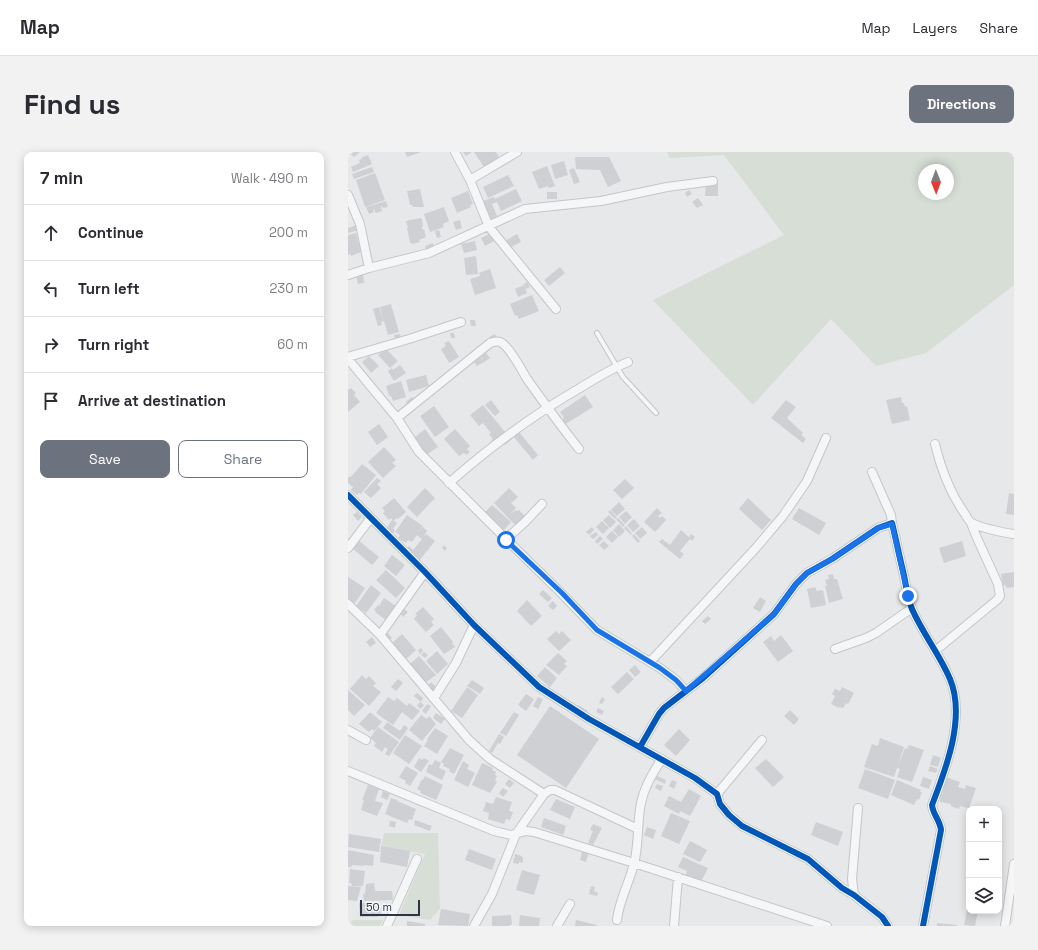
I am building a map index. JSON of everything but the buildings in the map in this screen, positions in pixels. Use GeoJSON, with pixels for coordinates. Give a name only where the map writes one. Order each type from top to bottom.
{"type":"FeatureCollection","features":[{"type":"Feature","properties":{"kind":"street"},"geometry":{"type":"LineString","coordinates":[[455,152],[470,180],[489,227],[556,309]]}},
{"type":"Feature","properties":{"kind":"street"},"geometry":{"type":"LineString","coordinates":[[470,180],[517,152]]}},
{"type":"Feature","properties":{"kind":"street"},"geometry":{"type":"LineString","coordinates":[[348,276],[369,268],[429,253],[489,227],[525,209],[601,201],[667,187],[713,181]]}},
{"type":"Feature","properties":{"kind":"street"},"geometry":{"type":"LineString","coordinates":[[348,195],[360,224],[369,268]]}},
{"type":"Feature","properties":{"kind":"street"},"geometry":{"type":"LineString","coordinates":[[461,322],[348,358],[397,418],[419,452],[506,540],[562,593],[597,630],[650,662],[676,680],[686,691]]}},
{"type":"Feature","properties":{"kind":"street"},"geometry":{"type":"LineString","coordinates":[[397,418],[490,344],[498,341],[502,342],[563,429],[579,449]]}},
{"type":"Feature","properties":{"kind":"street"},"geometry":{"type":"LineString","coordinates":[[449,483],[480,455],[512,430],[547,406],[628,362]]}},
{"type":"Feature","properties":{"kind":"street"},"geometry":{"type":"LineString","coordinates":[[650,662],[755,549],[783,516],[807,481],[826,438]]}},
{"type":"Feature","properties":{"kind":"street"},"geometry":{"type":"LineString","coordinates":[[934,651],[1000,596],[998,584],[971,523],[961,509],[946,480],[935,444]]}},
{"type":"Feature","properties":{"kind":"street"},"geometry":{"type":"LineString","coordinates":[[872,472],[891,515],[908,596],[912,608],[950,679],[956,706],[956,720],[952,746],[932,805],[932,811],[940,824],[940,830],[923,926]]}},
{"type":"Feature","properties":{"kind":"street"},"geometry":{"type":"LineString","coordinates":[[348,495],[370,519],[425,572],[474,625],[539,687],[589,719],[695,778],[717,794],[720,804],[734,821],[808,859],[842,888],[854,895],[882,917],[888,926]]}},
{"type":"Feature","properties":{"kind":"street"},"geometry":{"type":"LineString","coordinates":[[506,540],[542,504]]}},
{"type":"Feature","properties":{"kind":"street"},"geometry":{"type":"LineString","coordinates":[[348,548],[370,519]]}},
{"type":"Feature","properties":{"kind":"street"},"geometry":{"type":"LineString","coordinates":[[971,523],[1014,534]]}},
{"type":"Feature","properties":{"kind":"street"},"geometry":{"type":"LineString","coordinates":[[640,747],[658,714],[774,614],[796,584],[807,573],[832,559],[878,528],[892,524]]}},
{"type":"Feature","properties":{"kind":"street"},"geometry":{"type":"LineString","coordinates":[[380,635],[425,572]]}},
{"type":"Feature","properties":{"kind":"street"},"geometry":{"type":"LineString","coordinates":[[348,604],[380,635],[469,740],[490,759],[544,794]]}},
{"type":"Feature","properties":{"kind":"street"},"geometry":{"type":"LineString","coordinates":[[835,649],[876,633],[912,608]]}},
{"type":"Feature","properties":{"kind":"street"},"geometry":{"type":"LineString","coordinates":[[434,698],[456,663],[474,625]]}},
{"type":"Feature","properties":{"kind":"street"},"geometry":{"type":"LineString","coordinates":[[348,730],[366,740]]}},
{"type":"Feature","properties":{"kind":"street"},"geometry":{"type":"LineString","coordinates":[[717,794],[762,740]]}},
{"type":"Feature","properties":{"kind":"street"},"geometry":{"type":"LineString","coordinates":[[617,920],[619,907],[630,880],[634,863],[641,802],[648,783],[662,759]]}},
{"type":"Feature","properties":{"kind":"street"},"geometry":{"type":"LineString","coordinates":[[348,771],[494,831],[511,835],[526,831],[534,832],[827,926]]}},
{"type":"Feature","properties":{"kind":"street"},"geometry":{"type":"LineString","coordinates":[[474,926],[492,894],[516,834],[544,794],[550,790],[555,790],[638,829]]}},
{"type":"Feature","properties":{"kind":"street"},"geometry":{"type":"LineString","coordinates":[[854,895],[852,879],[858,808]]}},
{"type":"Feature","properties":{"kind":"street"},"geometry":{"type":"LineString","coordinates":[[387,926],[416,859]]}},
{"type":"Feature","properties":{"kind":"street"},"geometry":{"type":"LineString","coordinates":[[1005,926],[1014,864]]}},
{"type":"Feature","properties":{"kind":"street"},"geometry":{"type":"LineString","coordinates":[[674,926],[678,877]]}},
{"type":"Feature","properties":{"kind":"street"},"geometry":{"type":"LineString","coordinates":[[557,926],[570,904]]}},
{"type":"Feature","properties":{"kind":"lane"},"geometry":{"type":"LineString","coordinates":[[597,333],[623,377],[656,413]]}},
{"type":"Feature","properties":{"kind":"shaded area"},"geometry":{"type":"Polygon","coordinates":[[[667,152],[1014,152],[1014,285],[926,353],[876,366],[831,319],[753,405],[653,300],[784,235],[724,155],[670,158],[667,152]]]}},
{"type":"Feature","properties":{"kind":"shaded area"},"geometry":{"type":"Polygon","coordinates":[[[384,833],[438,833],[440,909],[430,920],[399,915],[425,854],[381,846],[384,833]]]}},
{"type":"Feature","properties":{"kind":"shaded area"},"geometry":{"type":"Polygon","coordinates":[[[352,920],[383,920],[380,926],[350,926],[352,920]]]}},
{"type":"Feature","properties":{"kind":"cycle path"},"geometry":{"type":"LineString","coordinates":[[348,495],[425,572],[474,625],[539,687],[589,719],[695,778],[717,794],[720,804],[729,815],[742,826],[808,859],[842,888],[854,895],[882,917],[888,926]]}},
{"type":"Feature","properties":{"kind":"cycle path"},"geometry":{"type":"LineString","coordinates":[[640,747],[664,708],[703,678],[774,614],[796,584],[807,573],[832,559],[878,528],[892,523],[910,604],[916,618],[950,679],[956,710],[955,726],[948,759],[932,805],[941,830],[923,926]]}},
{"type":"Feature","properties":{"kind":"route"},"geometry":{"type":"LineString","coordinates":[[506,540],[562,593],[597,630],[660,668],[682,685],[686,691],[703,678],[774,614],[796,584],[807,573],[832,559],[878,528],[892,524],[908,596]]}}]}
